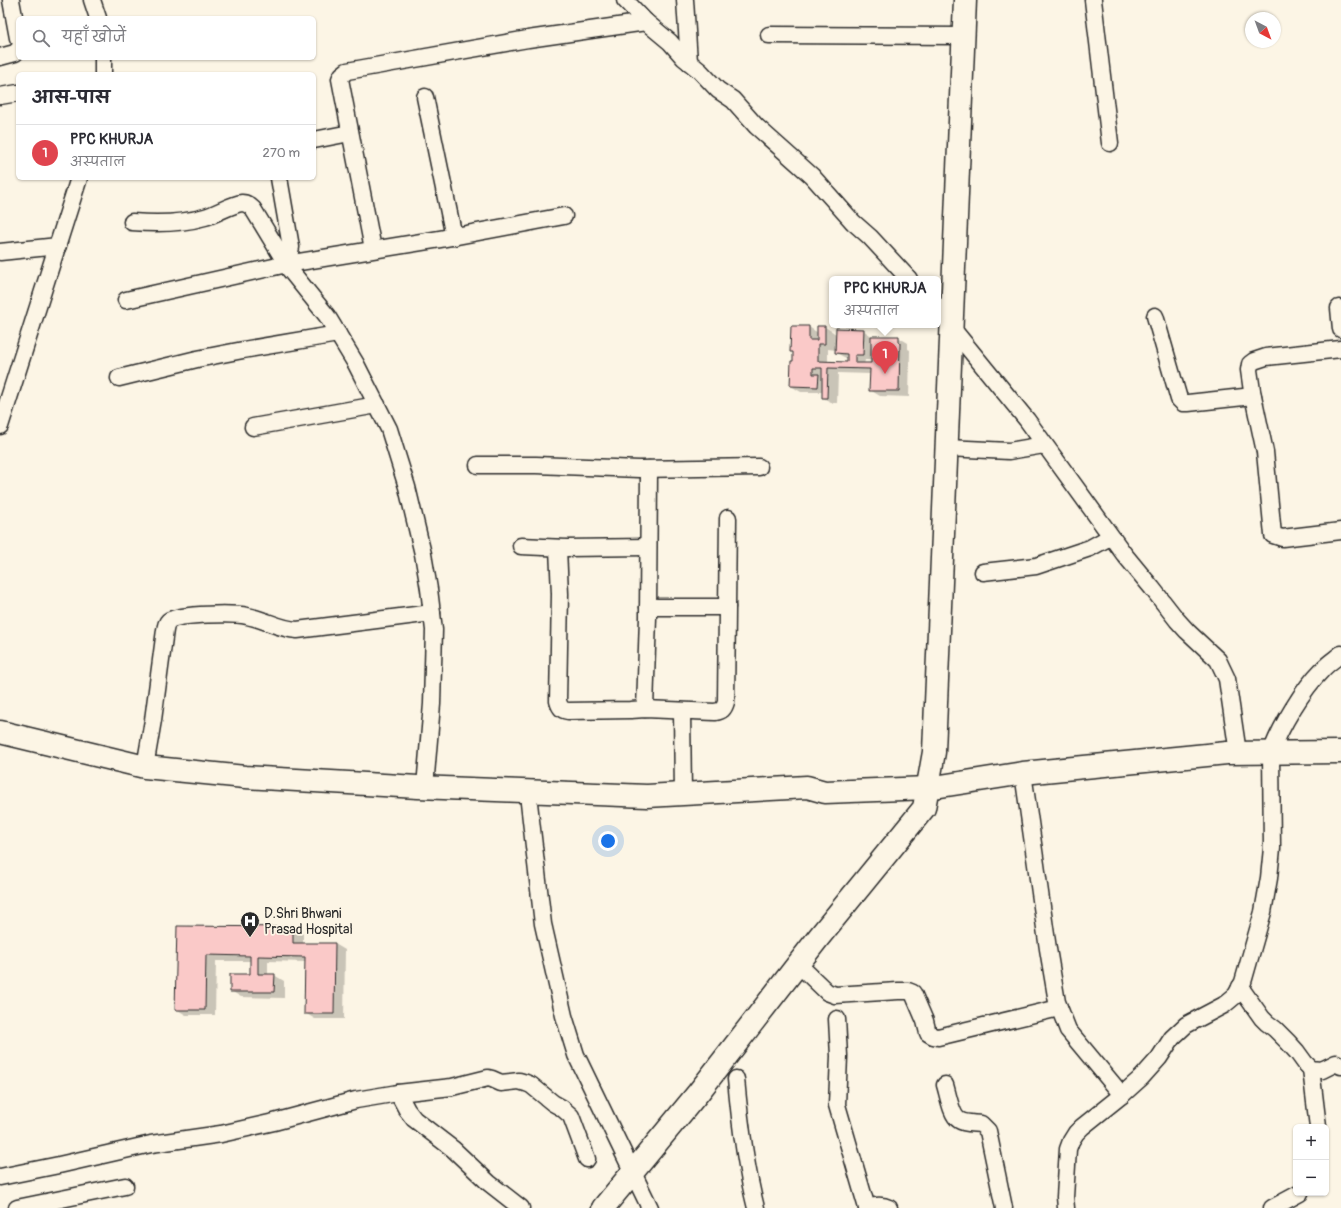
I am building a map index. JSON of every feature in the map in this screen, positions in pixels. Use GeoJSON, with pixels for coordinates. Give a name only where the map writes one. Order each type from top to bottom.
{"type":"FeatureCollection","features":[{"type":"Feature","properties":{"kind":"street"},"geometry":{"type":"LineString","coordinates":[[11,0],[16,27]]}},
{"type":"Feature","properties":{"kind":"street"},"geometry":{"type":"LineString","coordinates":[[92,0],[97,16]]}},
{"type":"Feature","properties":{"kind":"street"},"geometry":{"type":"LineString","coordinates":[[625,0],[646,22],[670,42],[718,90],[733,100],[756,126],[812,176],[853,222],[870,237],[906,276]]}},
{"type":"Feature","properties":{"kind":"street"},"geometry":{"type":"LineString","coordinates":[[685,0],[689,62]]}},
{"type":"Feature","properties":{"kind":"street"},"geometry":{"type":"LineString","coordinates":[[603,1208],[698,1093],[798,964],[924,808],[934,752],[947,448],[947,318],[965,0]]}},
{"type":"Feature","properties":{"kind":"street"},"geometry":{"type":"LineString","coordinates":[[1093,0],[1110,143]]}},
{"type":"Feature","properties":{"kind":"street"},"geometry":{"type":"LineString","coordinates":[[373,249],[340,79],[342,74],[347,70],[528,39],[646,22]]}},
{"type":"Feature","properties":{"kind":"street"},"geometry":{"type":"LineString","coordinates":[[769,35],[964,36]]}},
{"type":"Feature","properties":{"kind":"street"},"geometry":{"type":"LineString","coordinates":[[0,57],[16,52]]}},
{"type":"Feature","properties":{"kind":"street"},"geometry":{"type":"LineString","coordinates":[[103,60],[103,72]]}},
{"type":"Feature","properties":{"kind":"street"},"geometry":{"type":"LineString","coordinates":[[0,96],[16,94]]}},
{"type":"Feature","properties":{"kind":"street"},"geometry":{"type":"LineString","coordinates":[[425,97],[454,237]]}},
{"type":"Feature","properties":{"kind":"street"},"geometry":{"type":"LineString","coordinates":[[316,140],[350,133]]}},
{"type":"Feature","properties":{"kind":"street"},"geometry":{"type":"LineString","coordinates":[[0,426],[78,180]]}},
{"type":"Feature","properties":{"kind":"street"},"geometry":{"type":"LineString","coordinates":[[279,180],[291,247],[285,261]]}},
{"type":"Feature","properties":{"kind":"street"},"geometry":{"type":"LineString","coordinates":[[132,222],[160,224],[192,220],[205,217],[243,203],[248,204],[253,209],[285,261],[327,316],[356,364],[389,428],[407,487],[423,554],[429,589],[434,630],[432,704],[425,787]]}},
{"type":"Feature","properties":{"kind":"street"},"geometry":{"type":"LineString","coordinates":[[126,300],[285,261],[454,237],[564,216]]}},
{"type":"Feature","properties":{"kind":"street"},"geometry":{"type":"LineString","coordinates":[[0,252],[58,246]]}},
{"type":"Feature","properties":{"kind":"street"},"geometry":{"type":"LineString","coordinates":[[1339,308],[1341,329]]}},
{"type":"Feature","properties":{"kind":"street"},"geometry":{"type":"LineString","coordinates":[[1155,316],[1179,398],[1183,403],[1253,396]]}},
{"type":"Feature","properties":{"kind":"street"},"geometry":{"type":"LineString","coordinates":[[947,318],[1027,420],[1110,537],[1187,632],[1218,660],[1227,679],[1238,753]]}},
{"type":"Feature","properties":{"kind":"street"},"geometry":{"type":"LineString","coordinates":[[119,378],[197,359],[338,334]]}},
{"type":"Feature","properties":{"kind":"street"},"geometry":{"type":"LineString","coordinates":[[1341,349],[1266,357],[1258,359],[1250,364],[1248,370],[1265,452],[1273,536],[1282,538],[1341,531]]}},
{"type":"Feature","properties":{"kind":"street"},"geometry":{"type":"LineString","coordinates":[[253,427],[377,405]]}},
{"type":"Feature","properties":{"kind":"street"},"geometry":{"type":"LineString","coordinates":[[947,448],[1009,451],[1044,445]]}},
{"type":"Feature","properties":{"kind":"street"},"geometry":{"type":"LineString","coordinates":[[478,465],[649,469],[759,467]]}},
{"type":"Feature","properties":{"kind":"street"},"geometry":{"type":"LineString","coordinates":[[645,709],[648,607],[649,469]]}},
{"type":"Feature","properties":{"kind":"street"},"geometry":{"type":"LineString","coordinates":[[558,548],[560,594],[558,702],[562,710],[645,709],[715,712],[724,708],[726,702],[728,518]]}},
{"type":"Feature","properties":{"kind":"street"},"geometry":{"type":"LineString","coordinates":[[983,572],[1036,566],[1090,548],[1110,537]]}},
{"type":"Feature","properties":{"kind":"street"},"geometry":{"type":"LineString","coordinates":[[521,546],[558,548],[648,547]]}},
{"type":"Feature","properties":{"kind":"street"},"geometry":{"type":"LineString","coordinates":[[648,607],[727,607]]}},
{"type":"Feature","properties":{"kind":"street"},"geometry":{"type":"LineString","coordinates":[[145,768],[165,630],[168,620],[202,615],[241,615],[287,630],[297,630],[432,613]]}},
{"type":"Feature","properties":{"kind":"street"},"geometry":{"type":"LineString","coordinates":[[1062,1207],[1068,1149],[1071,1140],[1082,1127],[1142,1077],[1159,1058],[1172,1038],[1186,1025],[1224,1005],[1236,995],[1243,982],[1263,912],[1269,878],[1272,848],[1271,752],[1276,740],[1300,698],[1312,681],[1322,669],[1341,654]]}},
{"type":"Feature","properties":{"kind":"street"},"geometry":{"type":"LineString","coordinates":[[682,711],[683,794]]}},
{"type":"Feature","properties":{"kind":"street"},"geometry":{"type":"LineString","coordinates":[[0,732],[145,768],[245,777],[425,787],[647,796],[807,787],[825,792],[928,788],[1023,773],[1238,753],[1341,752]]}},
{"type":"Feature","properties":{"kind":"street"},"geometry":{"type":"LineString","coordinates":[[0,744],[123,776],[188,785],[648,808],[806,801],[825,792]]}},
{"type":"Feature","properties":{"kind":"street"},"geometry":{"type":"LineString","coordinates":[[1023,773],[1057,1002],[1068,1030],[1122,1095]]}},
{"type":"Feature","properties":{"kind":"street"},"geometry":{"type":"LineString","coordinates":[[529,803],[543,924],[564,1016],[576,1055],[650,1208]]}},
{"type":"Feature","properties":{"kind":"street"},"geometry":{"type":"LineString","coordinates":[[798,964],[827,992],[835,995],[898,991],[908,991],[913,993],[925,1021],[928,1033],[938,1037],[1059,1008]]}},
{"type":"Feature","properties":{"kind":"street"},"geometry":{"type":"LineString","coordinates":[[1240,987],[1262,1018],[1287,1041],[1311,1069],[1318,1124]]}},
{"type":"Feature","properties":{"kind":"street"},"geometry":{"type":"LineString","coordinates":[[837,1019],[839,1056],[837,1105],[867,1208],[878,1205],[889,1208]]}},
{"type":"Feature","properties":{"kind":"street"},"geometry":{"type":"LineString","coordinates":[[1311,1069],[1322,1070],[1336,1063],[1341,1066]]}},
{"type":"Feature","properties":{"kind":"street"},"geometry":{"type":"LineString","coordinates":[[0,1177],[151,1144],[221,1134],[274,1122],[356,1100],[398,1093],[452,1087],[488,1078],[501,1083],[519,1081],[531,1085],[553,1104],[568,1112],[571,1116],[587,1159]]}},
{"type":"Feature","properties":{"kind":"street"},"geometry":{"type":"LineString","coordinates":[[736,1079],[742,1141],[756,1208]]}},
{"type":"Feature","properties":{"kind":"street"},"geometry":{"type":"LineString","coordinates":[[945,1085],[953,1112],[958,1120],[981,1124],[988,1131],[1004,1208]]}},
{"type":"Feature","properties":{"kind":"street"},"geometry":{"type":"LineString","coordinates":[[398,1093],[407,1110],[414,1119],[453,1149],[488,1183],[521,1208]]}},
{"type":"Feature","properties":{"kind":"street"},"geometry":{"type":"LineString","coordinates":[[17,1208],[125,1186]]}},
{"type":"Feature","properties":{"kind":"street"},"geometry":{"type":"LineString","coordinates":[[1272,1208],[1294,1196]]}},
{"type":"Feature","properties":{"kind":"building"},"geometry":{"type":"Polygon","coordinates":[[[791,326],[809,326],[809,340],[817,340],[817,326],[825,326],[825,344],[818,344],[818,361],[847,362],[847,354],[835,353],[836,328],[864,329],[863,355],[855,355],[855,363],[871,363],[871,336],[899,336],[899,391],[869,391],[870,369],[828,368],[827,398],[822,398],[822,368],[813,368],[813,374],[819,374],[818,387],[790,386],[791,361],[793,361],[793,352],[790,352],[791,326]]]}},
{"type":"Feature","properties":{"kind":"building"},"geometry":{"type":"Polygon","coordinates":[[[177,926],[293,927],[293,943],[335,943],[334,1014],[304,1014],[305,957],[258,956],[258,974],[275,974],[274,992],[230,992],[230,974],[250,974],[250,956],[206,955],[205,1010],[175,1010],[177,926]]]}},
{"type":"Feature","properties":{"kind":"place","name":"PPC KHURJA"},"geometry":{"type":"Point","coordinates":[885,374]}},
{"type":"Feature","properties":{"kind":"place","name":"D.Shri Bhwani Prasad Hospital"},"geometry":{"type":"Point","coordinates":[250,938]}}]}
